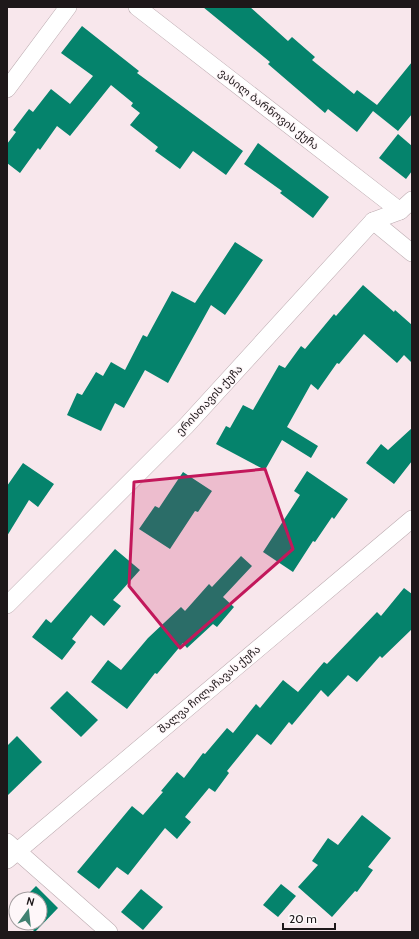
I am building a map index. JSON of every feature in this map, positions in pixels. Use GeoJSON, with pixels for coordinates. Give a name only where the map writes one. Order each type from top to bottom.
{"type":"FeatureCollection","features":[{"type":"Feature","properties":{"kind":"street"},"geometry":{"type":"LineString","coordinates":[[7,89],[68,7]]}},
{"type":"Feature","properties":{"kind":"street","name":"ვასილ ბარნოვის ქუჩა"},"geometry":{"type":"LineString","coordinates":[[137,7],[406,205]]}},
{"type":"Feature","properties":{"kind":"street","name":"ერისთავის ქუჩა"},"geometry":{"type":"LineString","coordinates":[[7,606],[186,426],[373,222],[406,205]]}},
{"type":"Feature","properties":{"kind":"street"},"geometry":{"type":"LineString","coordinates":[[373,222],[412,253]]}},
{"type":"Feature","properties":{"kind":"street","name":"შალვა ჩილაჩავას ქუჩა"},"geometry":{"type":"LineString","coordinates":[[10,851],[412,519]]}},
{"type":"Feature","properties":{"kind":"street"},"geometry":{"type":"LineString","coordinates":[[10,851],[109,932]]}},
{"type":"Feature","properties":{"kind":"highlighted area"},"geometry":{"type":"Polygon","coordinates":[[[265,469],[293,549],[180,648],[129,586],[134,482],[265,469]]]}},
{"type":"Feature","properties":{"kind":"building"},"geometry":{"type":"Polygon","coordinates":[[[203,7],[250,7],[288,41],[292,37],[315,57],[312,60],[354,94],[357,90],[377,105],[412,62],[412,114],[398,131],[373,111],[357,132],[328,109],[325,113],[268,64],[270,62],[203,7]]]}},
{"type":"Feature","properties":{"kind":"building"},"geometry":{"type":"Polygon","coordinates":[[[82,26],[139,71],[137,73],[243,151],[226,175],[193,151],[180,169],[155,151],[158,147],[130,125],[140,113],[131,106],[133,103],[111,85],[70,136],[57,126],[40,150],[38,148],[20,173],[7,163],[7,144],[16,132],[13,130],[29,109],[33,112],[51,89],[70,104],[93,76],[61,53],[82,26]]]}},
{"type":"Feature","properties":{"kind":"building"},"geometry":{"type":"Polygon","coordinates":[[[398,134],[412,146],[412,171],[406,179],[379,158],[398,134]]]}},
{"type":"Feature","properties":{"kind":"building"},"geometry":{"type":"Polygon","coordinates":[[[258,143],[329,197],[313,218],[280,193],[282,191],[244,164],[258,143]]]}},
{"type":"Feature","properties":{"kind":"building"},"geometry":{"type":"Polygon","coordinates":[[[235,242],[263,260],[225,315],[211,305],[168,383],[145,370],[124,408],[115,403],[101,431],[67,415],[77,393],[82,395],[96,372],[103,376],[111,362],[125,370],[143,335],[147,337],[172,291],[195,303],[235,242]]]}},
{"type":"Feature","properties":{"kind":"building"},"geometry":{"type":"Polygon","coordinates":[[[363,285],[394,312],[395,310],[412,325],[412,363],[404,355],[397,363],[364,334],[339,364],[337,363],[318,390],[311,384],[287,427],[318,446],[311,458],[282,440],[265,470],[216,444],[226,426],[230,428],[243,405],[253,410],[279,365],[285,368],[301,346],[305,349],[334,314],[336,316],[363,285]]]}},
{"type":"Feature","properties":{"kind":"building"},"geometry":{"type":"Polygon","coordinates":[[[412,428],[412,461],[394,484],[366,463],[381,444],[388,450],[412,428]]]}},
{"type":"Feature","properties":{"kind":"building"},"geometry":{"type":"Polygon","coordinates":[[[23,463],[54,484],[38,507],[29,500],[7,536],[7,486],[23,463]]]}},
{"type":"Feature","properties":{"kind":"building"},"geometry":{"type":"Polygon","coordinates":[[[307,471],[348,499],[334,519],[332,517],[315,542],[313,541],[293,572],[263,552],[300,495],[294,491],[307,471]]]}},
{"type":"Feature","properties":{"kind":"building"},"geometry":{"type":"Polygon","coordinates":[[[183,472],[212,491],[198,512],[195,511],[170,549],[139,529],[155,506],[159,508],[183,472]]]}},
{"type":"Feature","properties":{"kind":"building"},"geometry":{"type":"Polygon","coordinates":[[[115,549],[140,570],[113,600],[121,606],[104,626],[91,615],[72,639],[76,642],[62,660],[32,637],[46,619],[51,623],[115,549]]]}},
{"type":"Feature","properties":{"kind":"building"},"geometry":{"type":"Polygon","coordinates":[[[241,556],[252,566],[223,597],[234,607],[217,627],[213,624],[187,648],[183,643],[157,674],[155,673],[127,709],[91,682],[108,660],[121,670],[148,638],[181,607],[185,611],[209,584],[212,587],[241,556]]]}},
{"type":"Feature","properties":{"kind":"building"},"geometry":{"type":"Polygon","coordinates":[[[404,588],[412,594],[412,629],[382,658],[380,656],[357,682],[348,675],[328,697],[321,690],[292,725],[289,722],[271,745],[257,734],[227,771],[229,773],[215,792],[209,788],[185,817],[191,822],[177,839],[165,828],[128,875],[117,867],[99,889],[77,872],[132,806],[143,815],[163,792],[161,791],[177,772],[184,778],[203,753],[205,754],[227,728],[233,733],[256,704],[260,708],[283,680],[298,692],[324,662],[327,664],[377,612],[381,616],[404,588]]]}},
{"type":"Feature","properties":{"kind":"building"},"geometry":{"type":"Polygon","coordinates":[[[67,691],[98,720],[81,737],[50,708],[67,691]]]}},
{"type":"Feature","properties":{"kind":"building"},"geometry":{"type":"Polygon","coordinates":[[[17,736],[42,762],[7,796],[7,746],[17,736]]]}},
{"type":"Feature","properties":{"kind":"building"},"geometry":{"type":"Polygon","coordinates":[[[362,815],[391,838],[368,867],[373,870],[357,892],[355,891],[332,917],[298,887],[318,865],[312,861],[328,838],[338,845],[362,815]]]}},
{"type":"Feature","properties":{"kind":"building"},"geometry":{"type":"Polygon","coordinates":[[[281,884],[296,896],[278,917],[263,905],[281,884]]]}},
{"type":"Feature","properties":{"kind":"building"},"geometry":{"type":"Polygon","coordinates":[[[36,886],[41,891],[31,891],[36,886]]]}},
{"type":"Feature","properties":{"kind":"building"},"geometry":{"type":"Polygon","coordinates":[[[141,889],[163,907],[143,930],[121,912],[141,889]]]}},
{"type":"Feature","properties":{"kind":"building"},"geometry":{"type":"Polygon","coordinates":[[[48,898],[58,908],[48,918],[48,898]]]}}]}
